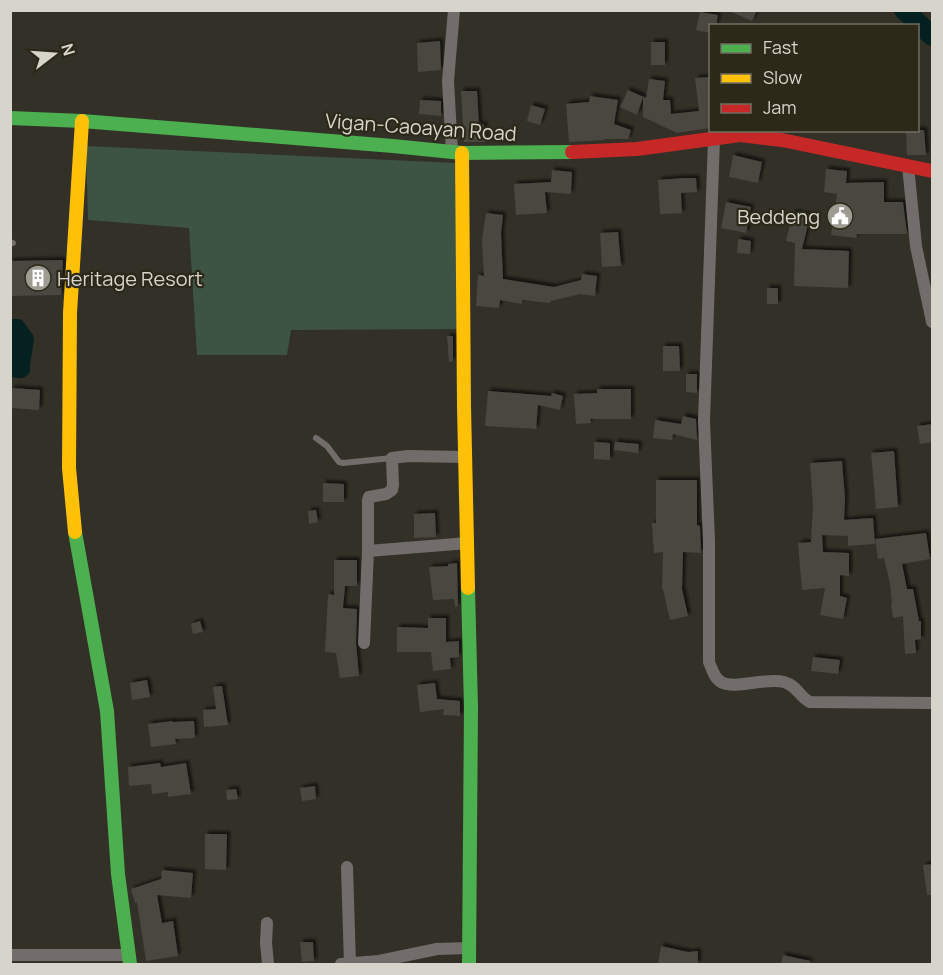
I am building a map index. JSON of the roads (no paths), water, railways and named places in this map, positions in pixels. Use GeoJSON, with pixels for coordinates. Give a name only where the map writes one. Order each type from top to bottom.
{"type":"FeatureCollection","features":[{"type":"Feature","properties":{"kind":"street"},"geometry":{"type":"LineString","coordinates":[[454,10],[448,81],[457,153],[468,543],[471,708],[469,964]]}},
{"type":"Feature","properties":{"kind":"street","name":"Vigan-Caoayan Road"},"geometry":{"type":"LineString","coordinates":[[10,118],[82,121],[457,153],[548,153],[638,149],[740,135],[933,171]]}},
{"type":"Feature","properties":{"kind":"street"},"geometry":{"type":"LineString","coordinates":[[10,960],[11,955],[129,960],[118,874],[107,711],[74,525],[69,468],[70,313],[82,121]]}},
{"type":"Feature","properties":{"kind":"street"},"geometry":{"type":"LineString","coordinates":[[714,139],[704,421],[709,541],[709,662],[714,675],[720,682],[730,684],[784,682],[798,689],[804,699],[810,702],[933,703]]}},
{"type":"Feature","properties":{"kind":"street"},"geometry":{"type":"LineString","coordinates":[[908,166],[916,246],[933,322]]}},
{"type":"Feature","properties":{"kind":"street"},"geometry":{"type":"LineString","coordinates":[[364,643],[368,500],[371,496],[386,494],[393,489],[392,458],[465,457]]}},
{"type":"Feature","properties":{"kind":"street"},"geometry":{"type":"LineString","coordinates":[[368,551],[468,543]]}},
{"type":"Feature","properties":{"kind":"street"},"geometry":{"type":"LineString","coordinates":[[347,867],[350,964]]}},
{"type":"Feature","properties":{"kind":"street"},"geometry":{"type":"LineString","coordinates":[[267,922],[268,964]]}},
{"type":"Feature","properties":{"kind":"street"},"geometry":{"type":"LineString","coordinates":[[341,964],[388,960],[437,950],[469,948]]}},
{"type":"Feature","properties":{"kind":"lane"},"geometry":{"type":"LineString","coordinates":[[316,438],[327,446],[339,462],[392,458]]}},
{"type":"Feature","properties":{"kind":"water"},"geometry":{"type":"Polygon","coordinates":[[[11,319],[22,320],[34,339],[30,372],[22,378],[11,377],[11,319]]]}},
{"type":"Feature","properties":{"kind":"waterway"},"geometry":{"type":"LineString","coordinates":[[904,10],[932,36]]}},
{"type":"Feature","properties":{"kind":"place","name":"Beddeng"},"geometry":{"type":"Point","coordinates":[840,216]}},
{"type":"Feature","properties":{"kind":"place","name":"Heritage Resort"},"geometry":{"type":"Point","coordinates":[38,278]}}]}
